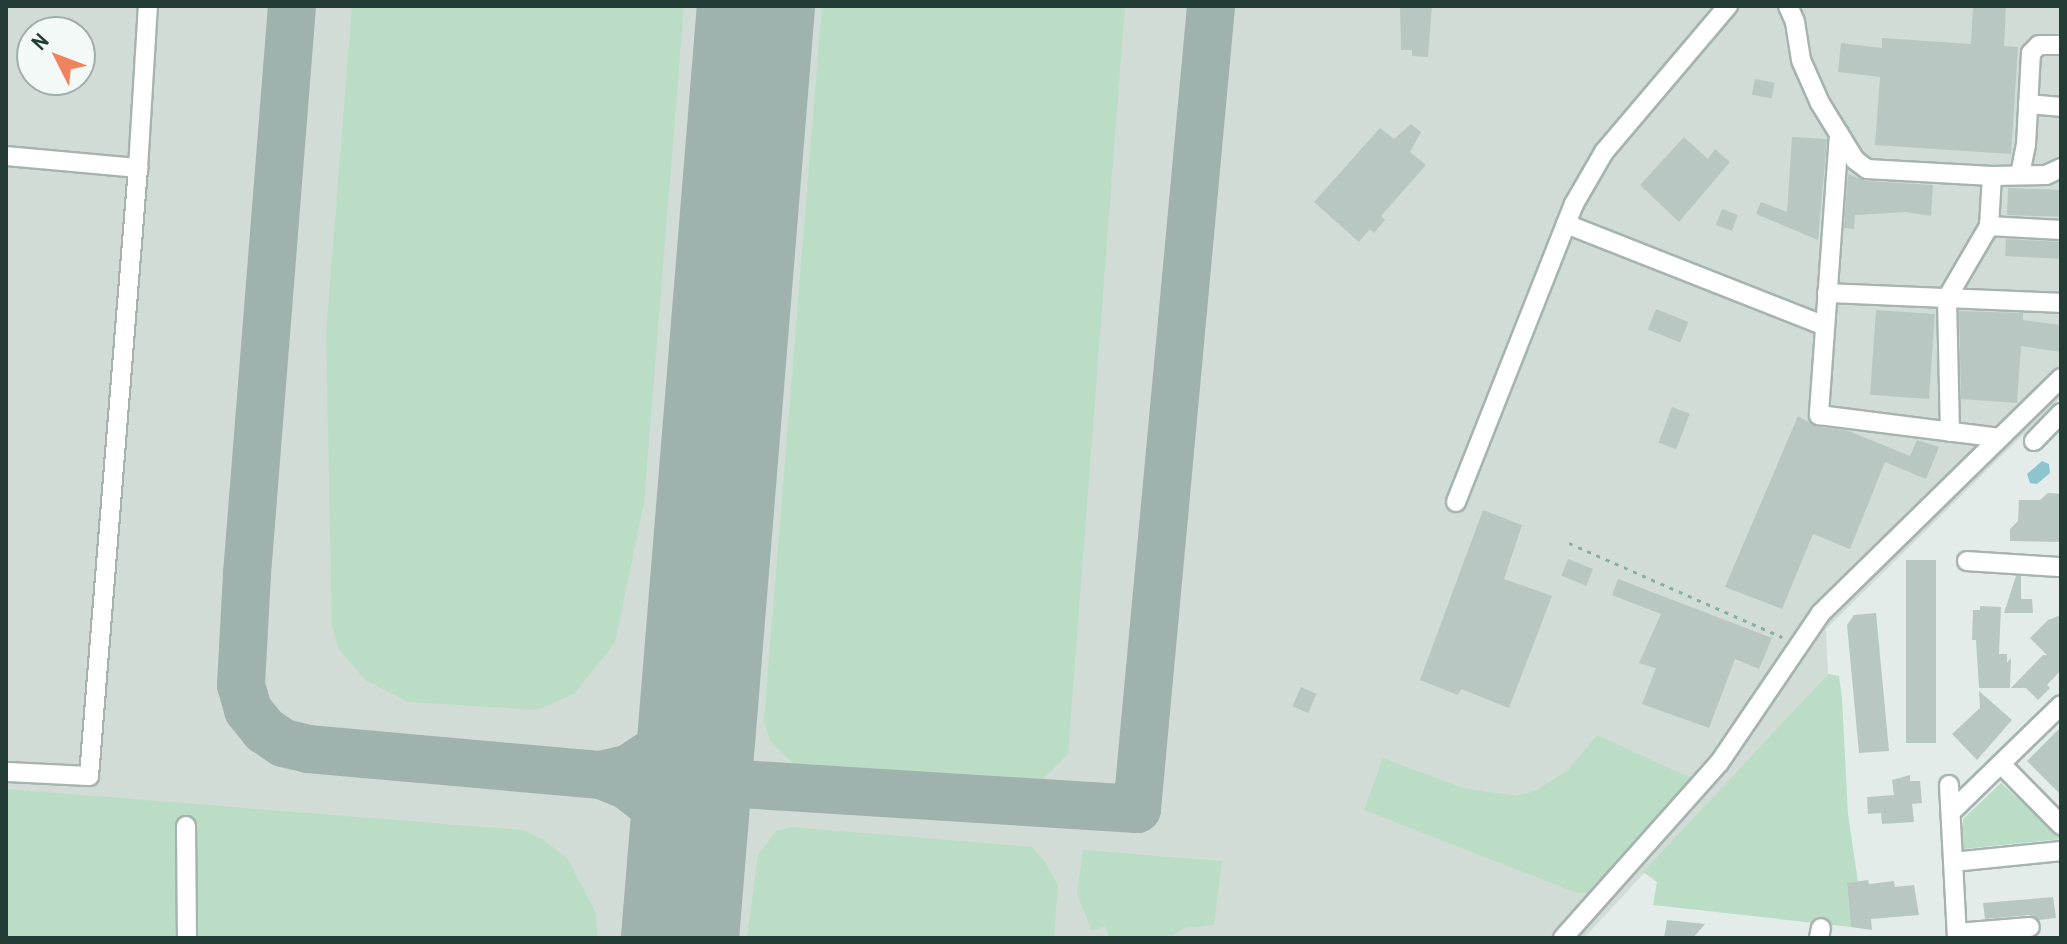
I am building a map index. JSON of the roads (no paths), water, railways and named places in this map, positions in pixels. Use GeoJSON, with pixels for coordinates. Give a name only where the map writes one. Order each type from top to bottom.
{"type":"FeatureCollection","features":[{"type":"Feature","properties":{"kind":"street"},"geometry":{"type":"LineString","coordinates":[[6,772],[89,776],[138,168],[148,6]]}},
{"type":"Feature","properties":{"kind":"street"},"geometry":{"type":"LineString","coordinates":[[1456,502],[1566,224],[1604,152],[1728,6]]}},
{"type":"Feature","properties":{"kind":"street"},"geometry":{"type":"LineString","coordinates":[[1788,6],[1795,22],[1801,60],[1820,103],[1855,160],[1867,169],[1992,176],[2046,175],[2061,168]]}},
{"type":"Feature","properties":{"kind":"street"},"geometry":{"type":"LineString","coordinates":[[2020,175],[2026,145],[2031,53],[2039,45],[2061,45]]}},
{"type":"Feature","properties":{"kind":"street"},"geometry":{"type":"LineString","coordinates":[[2028,104],[2061,107]]}},
{"type":"Feature","properties":{"kind":"street"},"geometry":{"type":"LineString","coordinates":[[1839,134],[1819,415],[2000,438]]}},
{"type":"Feature","properties":{"kind":"street"},"geometry":{"type":"LineString","coordinates":[[6,156],[138,168]]}},
{"type":"Feature","properties":{"kind":"street"},"geometry":{"type":"LineString","coordinates":[[1950,432],[1947,298],[1989,226],[1992,176]]}},
{"type":"Feature","properties":{"kind":"street"},"geometry":{"type":"LineString","coordinates":[[1566,224],[1825,326]]}},
{"type":"Feature","properties":{"kind":"street"},"geometry":{"type":"LineString","coordinates":[[1989,226],[2061,230]]}},
{"type":"Feature","properties":{"kind":"street"},"geometry":{"type":"LineString","coordinates":[[1827,293],[2061,303]]}},
{"type":"Feature","properties":{"kind":"street"},"geometry":{"type":"LineString","coordinates":[[1563,938],[1719,763],[1821,613],[2061,378]]}},
{"type":"Feature","properties":{"kind":"street"},"geometry":{"type":"LineString","coordinates":[[2034,441],[2061,413]]}},
{"type":"Feature","properties":{"kind":"street"},"geometry":{"type":"LineString","coordinates":[[1967,561],[2061,567]]}},
{"type":"Feature","properties":{"kind":"street"},"geometry":{"type":"LineString","coordinates":[[1951,812],[2061,705]]}},
{"type":"Feature","properties":{"kind":"street"},"geometry":{"type":"LineString","coordinates":[[2001,764],[2061,825]]}},
{"type":"Feature","properties":{"kind":"street"},"geometry":{"type":"LineString","coordinates":[[1949,785],[1957,936],[2030,927]]}},
{"type":"Feature","properties":{"kind":"street"},"geometry":{"type":"LineString","coordinates":[[186,826],[187,938]]}},
{"type":"Feature","properties":{"kind":"street"},"geometry":{"type":"LineString","coordinates":[[1953,862],[2061,851]]}},
{"type":"Feature","properties":{"kind":"water"},"geometry":{"type":"Polygon","coordinates":[[[2042,461],[2049,464],[2050,473],[2037,484],[2030,483],[2027,474],[2042,461]]]}}]}
